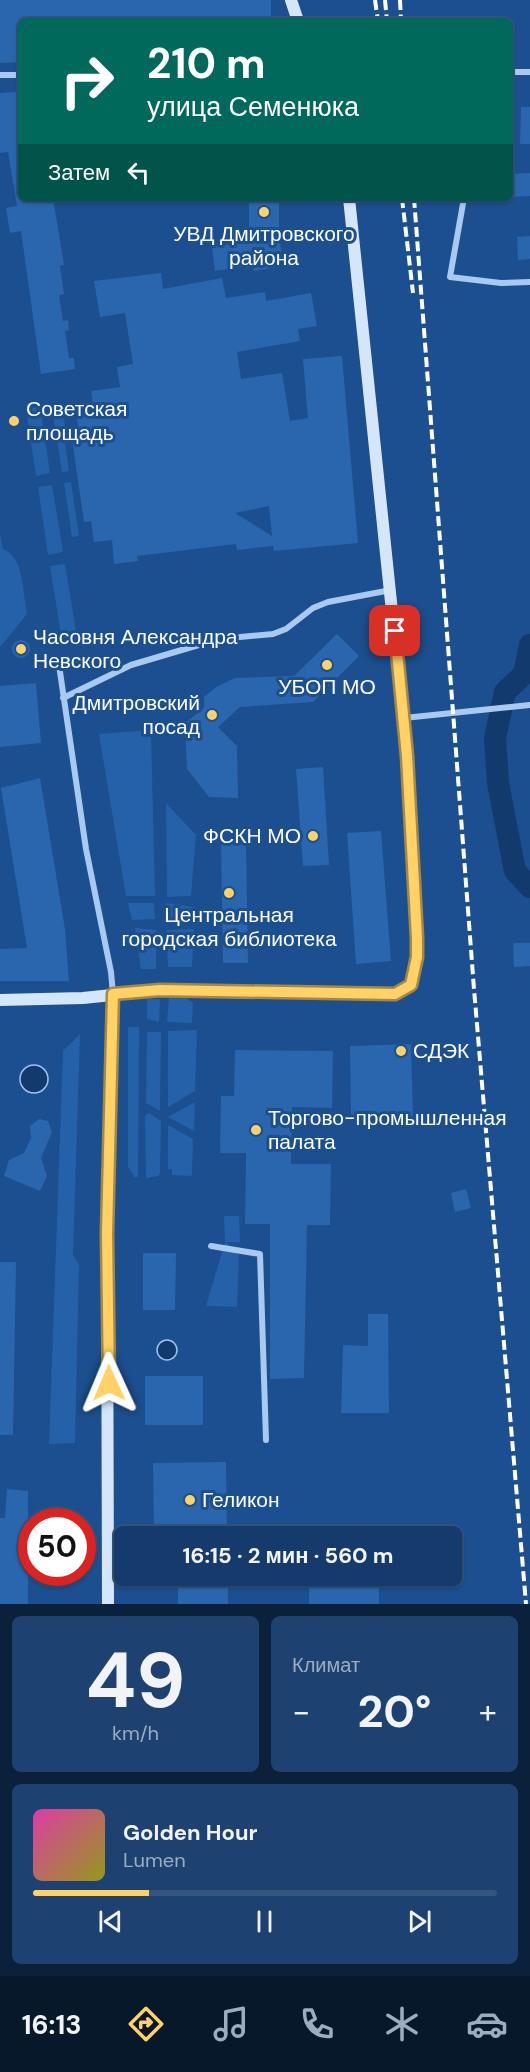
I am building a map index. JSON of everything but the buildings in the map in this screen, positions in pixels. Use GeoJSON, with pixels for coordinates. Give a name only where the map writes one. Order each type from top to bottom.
{"type":"FeatureCollection","features":[{"type":"Feature","properties":{"kind":"main road"},"geometry":{"type":"LineString","coordinates":[[291,0],[297,18]]}},
{"type":"Feature","properties":{"kind":"main road"},"geometry":{"type":"LineString","coordinates":[[0,1000],[83,998],[160,990],[395,994],[411,985],[417,957],[417,938],[404,718],[349,201]]}},
{"type":"Feature","properties":{"kind":"main road"},"geometry":{"type":"LineString","coordinates":[[108,1604],[107,1233],[113,994]]}},
{"type":"Feature","properties":{"kind":"street"},"geometry":{"type":"LineString","coordinates":[[513,72],[530,72]]}},
{"type":"Feature","properties":{"kind":"street"},"geometry":{"type":"LineString","coordinates":[[0,75],[18,75]]}},
{"type":"Feature","properties":{"kind":"street"},"geometry":{"type":"LineString","coordinates":[[463,201],[450,277],[501,283],[530,282]]}},
{"type":"Feature","properties":{"kind":"street"},"geometry":{"type":"LineString","coordinates":[[63,698],[131,666],[219,639],[273,634],[286,629],[313,608],[328,602],[391,590]]}},
{"type":"Feature","properties":{"kind":"street"},"geometry":{"type":"LineString","coordinates":[[59,665],[86,849],[111,972],[113,994]]}},
{"type":"Feature","properties":{"kind":"street"},"geometry":{"type":"LineString","coordinates":[[404,718],[530,705]]}},
{"type":"Feature","properties":{"kind":"street"},"geometry":{"type":"LineString","coordinates":[[211,1246],[260,1254],[266,1440]]}},
{"type":"Feature","properties":{"kind":"shaded area"},"geometry":{"type":"Polygon","coordinates":[[[56,405],[61,408],[66,428],[63,429],[69,471],[62,472],[52,409],[56,405]]]}},
{"type":"Feature","properties":{"kind":"shaded area"},"geometry":{"type":"Polygon","coordinates":[[[40,407],[50,473],[36,476],[26,409],[40,407]]]}},
{"type":"Feature","properties":{"kind":"shaded area"},"geometry":{"type":"Polygon","coordinates":[[[71,482],[79,536],[72,537],[64,483],[71,482]]]}},
{"type":"Feature","properties":{"kind":"shaded area"},"geometry":{"type":"Polygon","coordinates":[[[52,485],[63,552],[48,555],[38,487],[52,485]]]}},
{"type":"Feature","properties":{"kind":"shaded area"},"geometry":{"type":"Polygon","coordinates":[[[0,535],[3,549],[10,553],[19,567],[27,614],[0,647],[0,535]]]}},
{"type":"Feature","properties":{"kind":"shaded area"},"geometry":{"type":"Polygon","coordinates":[[[65,564],[76,632],[61,635],[50,566],[65,564]]]}},
{"type":"Feature","properties":{"kind":"shaded area"},"geometry":{"type":"Polygon","coordinates":[[[151,730],[155,896],[126,896],[99,734],[151,730]]]}},
{"type":"Feature","properties":{"kind":"shaded area"},"geometry":{"type":"Polygon","coordinates":[[[166,803],[196,835],[191,896],[167,897],[166,803]]]}},
{"type":"Feature","properties":{"kind":"shaded area"},"geometry":{"type":"Polygon","coordinates":[[[128,903],[154,903],[155,919],[132,920],[128,903]]]}},
{"type":"Feature","properties":{"kind":"shaded area"},"geometry":{"type":"Polygon","coordinates":[[[165,903],[193,907],[192,919],[166,920],[165,903]]]}},
{"type":"Feature","properties":{"kind":"shaded area"},"geometry":{"type":"Polygon","coordinates":[[[135,928],[156,930],[156,969],[141,969],[135,928]]]}},
{"type":"Feature","properties":{"kind":"shaded area"},"geometry":{"type":"Polygon","coordinates":[[[194,929],[192,967],[168,967],[166,930],[194,929]]]}},
{"type":"Feature","properties":{"kind":"shaded area"},"geometry":{"type":"Polygon","coordinates":[[[169,996],[184,996],[193,1003],[192,1023],[167,1022],[169,996]]]}},
{"type":"Feature","properties":{"kind":"shaded area"},"geometry":{"type":"Polygon","coordinates":[[[147,999],[160,999],[159,1022],[147,1019],[147,999]]]}},
{"type":"Feature","properties":{"kind":"shaded area"},"geometry":{"type":"Polygon","coordinates":[[[128,1027],[139,1027],[138,1177],[135,1178],[128,1167],[128,1027]]]}},
{"type":"Feature","properties":{"kind":"shaded area"},"geometry":{"type":"Polygon","coordinates":[[[197,1030],[195,1091],[168,1107],[168,1031],[197,1030]]]}},
{"type":"Feature","properties":{"kind":"shaded area"},"geometry":{"type":"Polygon","coordinates":[[[147,1032],[161,1032],[160,1111],[146,1103],[147,1032]]]}},
{"type":"Feature","properties":{"kind":"shaded area"},"geometry":{"type":"Polygon","coordinates":[[[80,1034],[73,1255],[79,1264],[75,1443],[49,1444],[63,1051],[80,1034]]]}},
{"type":"Feature","properties":{"kind":"shaded area"},"geometry":{"type":"Polygon","coordinates":[[[34,1065],[44,1069],[48,1079],[44,1089],[34,1093],[24,1089],[20,1079],[24,1069],[34,1065]]]}},
{"type":"Feature","properties":{"kind":"shaded area"},"geometry":{"type":"Polygon","coordinates":[[[195,1102],[194,1131],[168,1117],[195,1102]]]}},
{"type":"Feature","properties":{"kind":"shaded area"},"geometry":{"type":"Polygon","coordinates":[[[149,1113],[161,1121],[160,1173],[158,1176],[146,1178],[145,1116],[149,1113]]]}},
{"type":"Feature","properties":{"kind":"shaded area"},"geometry":{"type":"Polygon","coordinates":[[[168,1125],[193,1139],[192,1176],[172,1175],[172,1169],[168,1169],[168,1125]]]}},
{"type":"Feature","properties":{"kind":"shaded area"},"geometry":{"type":"Polygon","coordinates":[[[224,1216],[239,1216],[240,1242],[226,1242],[239,1255],[237,1307],[206,1306],[225,1242],[224,1216]]]}},
{"type":"Feature","properties":{"kind":"shaded area"},"geometry":{"type":"Polygon","coordinates":[[[163,1340],[171,1340],[177,1346],[177,1354],[171,1360],[163,1360],[157,1354],[157,1346],[163,1340]]]}},
{"type":"Feature","properties":{"kind":"waterway"},"geometry":{"type":"LineString","coordinates":[[530,645],[524,674],[505,692],[495,738],[498,783],[515,871],[530,887]]}},
{"type":"Feature","properties":{"kind":"railway"},"geometry":{"type":"LineString","coordinates":[[375,0],[378,18]]}},
{"type":"Feature","properties":{"kind":"railway"},"geometry":{"type":"LineString","coordinates":[[385,0],[387,18]]}},
{"type":"Feature","properties":{"kind":"railway"},"geometry":{"type":"LineString","coordinates":[[400,0],[401,18]]}},
{"type":"Feature","properties":{"kind":"railway"},"geometry":{"type":"LineString","coordinates":[[402,201],[413,293]]}},
{"type":"Feature","properties":{"kind":"railway"},"geometry":{"type":"LineString","coordinates":[[414,201],[474,989],[526,1604]]}},
{"type":"Feature","properties":{"kind":"place","name":"УВД Дмитровского района"},"geometry":{"type":"Point","coordinates":[264,212]}},
{"type":"Feature","properties":{"kind":"place","name":"Советская площадь"},"geometry":{"type":"Point","coordinates":[14,421]}},
{"type":"Feature","properties":{"kind":"place","name":"Часовня Александра Невского"},"geometry":{"type":"Point","coordinates":[21,649]}},
{"type":"Feature","properties":{"kind":"place","name":"УБОП МО"},"geometry":{"type":"Point","coordinates":[327,665]}},
{"type":"Feature","properties":{"kind":"place","name":"Дмитровский посад"},"geometry":{"type":"Point","coordinates":[212,715]}},
{"type":"Feature","properties":{"kind":"place","name":"ФСКН МО"},"geometry":{"type":"Point","coordinates":[313,836]}},
{"type":"Feature","properties":{"kind":"place","name":"Центральная городская библиотека"},"geometry":{"type":"Point","coordinates":[229,893]}},
{"type":"Feature","properties":{"kind":"place","name":"СДЭК"},"geometry":{"type":"Point","coordinates":[401,1051]}},
{"type":"Feature","properties":{"kind":"place","name":"Торгово-промышленная палата"},"geometry":{"type":"Point","coordinates":[256,1130]}},
{"type":"Feature","properties":{"kind":"place","name":"Геликон"},"geometry":{"type":"Point","coordinates":[190,1500]}},
{"type":"Feature","properties":{"kind":"route"},"geometry":{"type":"LineString","coordinates":[[109,1383],[107,1233],[113,994],[160,990],[365,995],[395,994],[411,985],[417,957],[417,938],[407,756],[395,631]]}}]}
